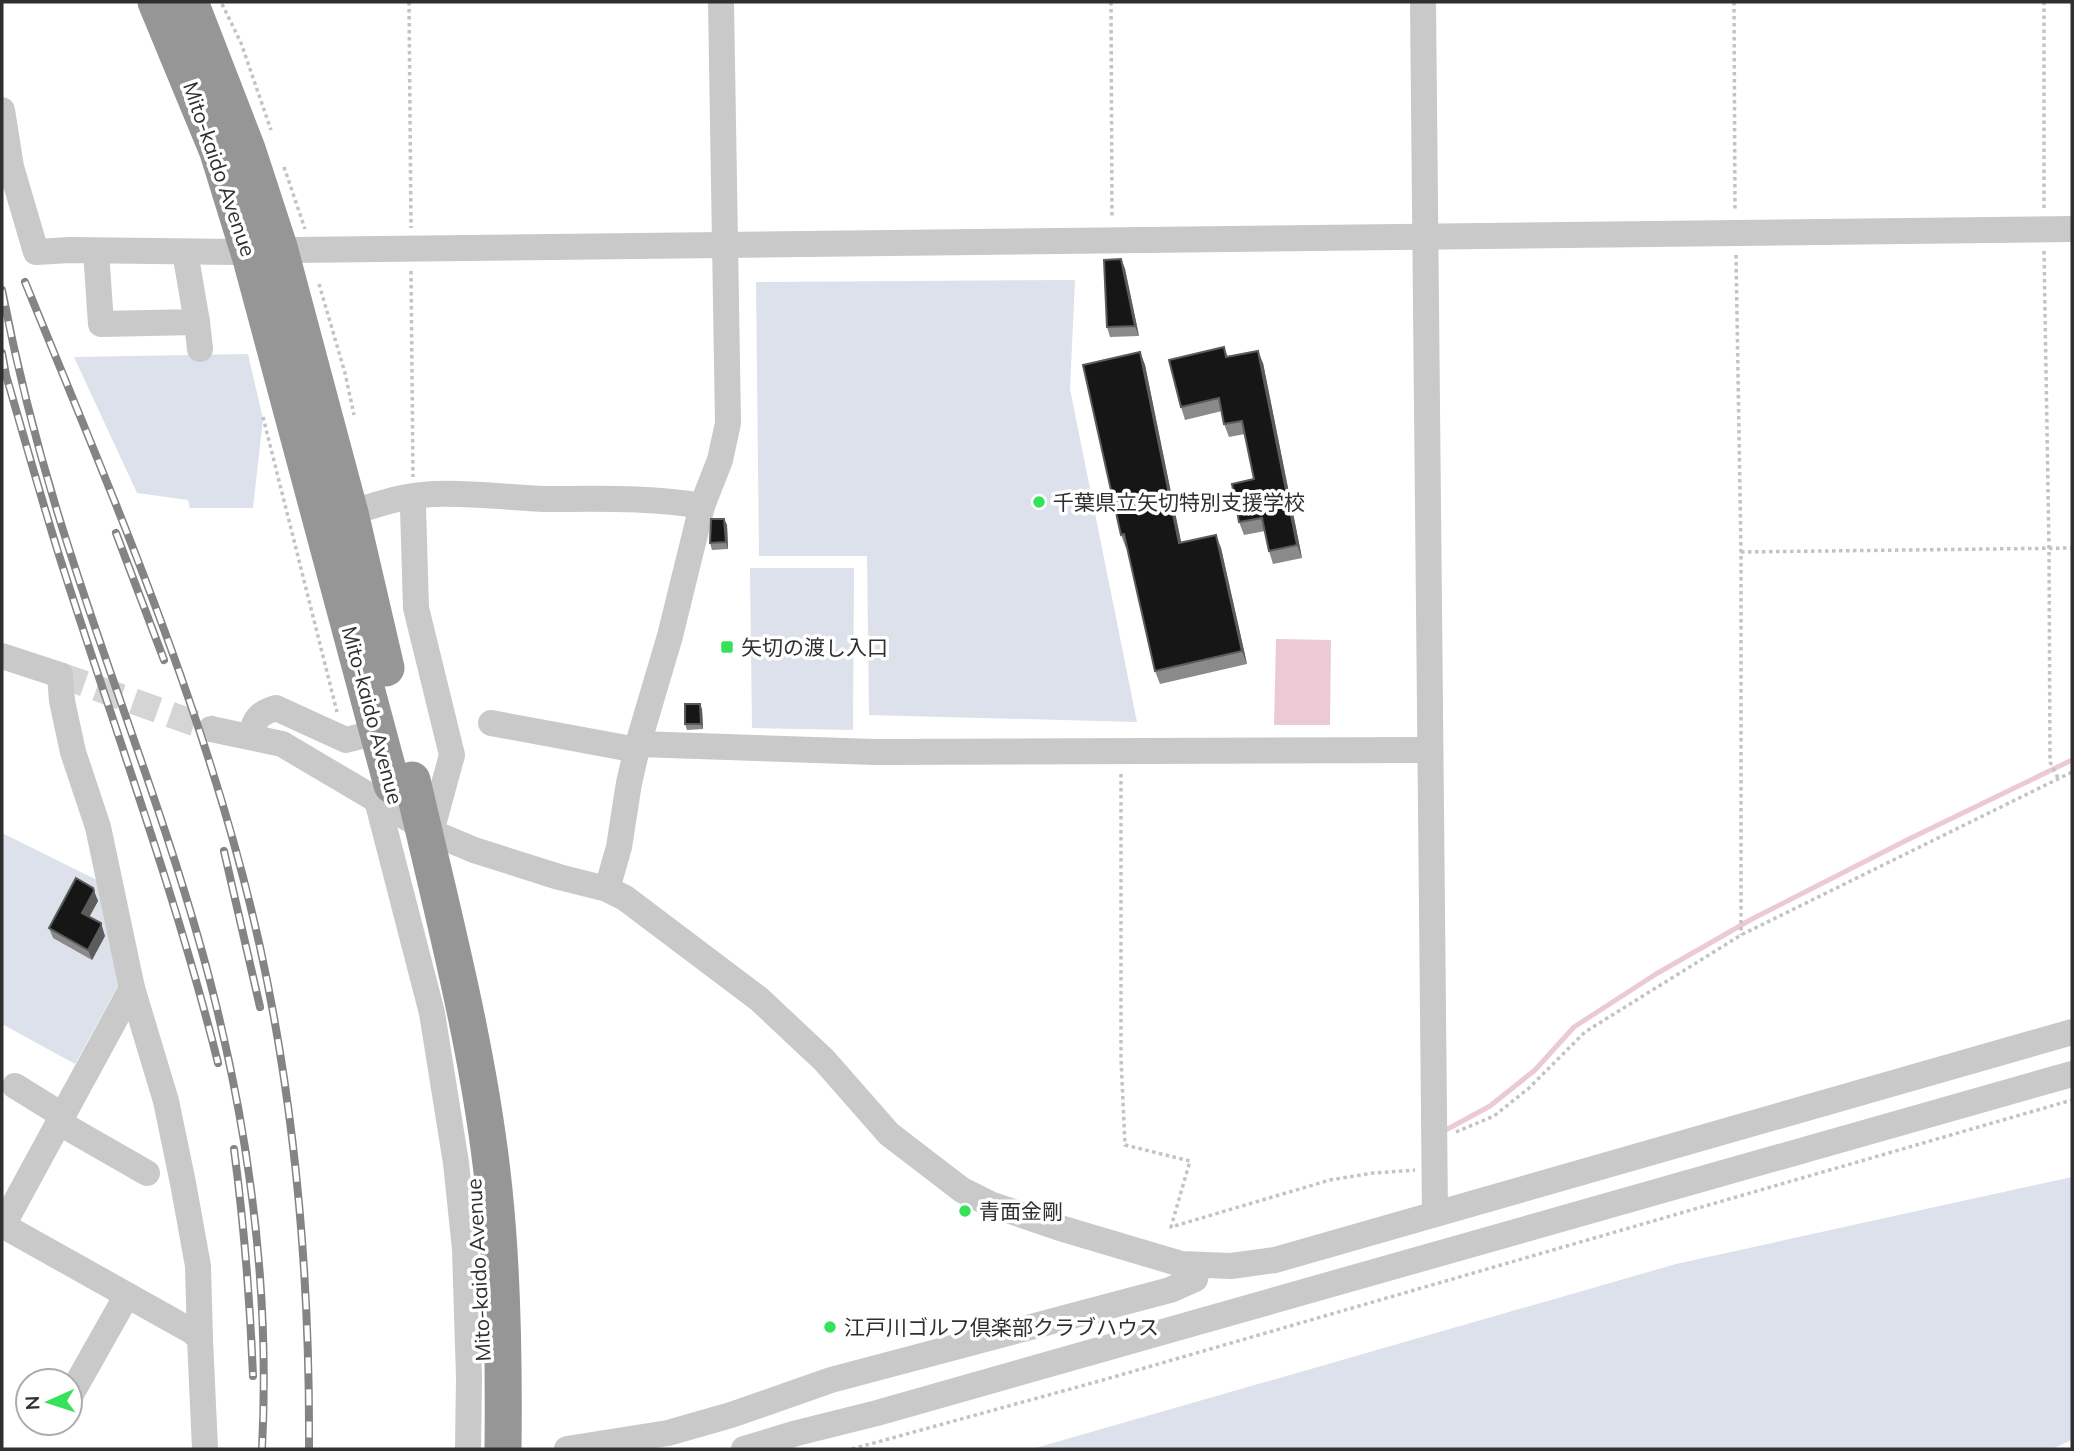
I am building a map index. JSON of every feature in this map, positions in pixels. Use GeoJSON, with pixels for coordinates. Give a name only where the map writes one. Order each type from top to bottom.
{"type":"FeatureCollection","features":[{"type":"Feature","properties":{"kind":"highway","name":"Mito-kaido Avenue"},"geometry":{"type":"LineString","coordinates":[[156,2],[218,152],[251,259],[362,736],[394,788],[475,1064],[494,1189],[504,1319],[503,1449]]}},
{"type":"Feature","properties":{"kind":"highway","name":"Mito-kaido Avenue"},"geometry":{"type":"LineString","coordinates":[[190,2],[247,149],[279,247],[350,513],[394,788],[458,1069],[476,1192],[483,1317],[484,1449]]}},
{"type":"Feature","properties":{"kind":"street"},"geometry":{"type":"LineString","coordinates":[[607,889],[619,847],[638,747],[670,636],[702,506],[720,460],[728,423],[721,2]]}},
{"type":"Feature","properties":{"kind":"street"},"geometry":{"type":"LineString","coordinates":[[1423,2],[1435,1214]]}},
{"type":"Feature","properties":{"kind":"street"},"geometry":{"type":"LineString","coordinates":[[2,110],[11,167],[36,252],[237,252]]}},
{"type":"Feature","properties":{"kind":"street"},"geometry":{"type":"LineString","coordinates":[[293,250],[2072,229]]}},
{"type":"Feature","properties":{"kind":"street"},"geometry":{"type":"LineString","coordinates":[[96,251],[101,324],[197,323]]}},
{"type":"Feature","properties":{"kind":"street"},"geometry":{"type":"LineString","coordinates":[[185,252],[200,349]]}},
{"type":"Feature","properties":{"kind":"street"},"geometry":{"type":"LineString","coordinates":[[350,513],[396,498],[434,494],[495,494],[542,499],[668,500],[702,506]]}},
{"type":"Feature","properties":{"kind":"street"},"geometry":{"type":"LineString","coordinates":[[413,508],[416,608],[452,755],[435,834],[476,986],[501,1118],[516,1251],[521,1371],[520,1449]]}},
{"type":"Feature","properties":{"kind":"street"},"geometry":{"type":"LineString","coordinates":[[2,656],[60,676],[62,701],[73,752],[98,827],[132,988],[166,1101],[183,1183],[198,1266],[205,1449]]}},
{"type":"Feature","properties":{"kind":"street"},"geometry":{"type":"LineString","coordinates":[[251,736],[253,721],[262,712],[276,708],[362,736]]}},
{"type":"Feature","properties":{"kind":"street"},"geometry":{"type":"LineString","coordinates":[[491,723],[638,747],[875,752],[1430,750]]}},
{"type":"Feature","properties":{"kind":"street"},"geometry":{"type":"LineString","coordinates":[[211,729],[282,744],[394,788],[435,834],[474,850],[607,889],[625,898],[760,999],[824,1060],[889,1134],[962,1190],[990,1204],[1060,1228],[1159,1259],[1198,1266],[1231,1266],[1275,1260],[2072,1032]]}},
{"type":"Feature","properties":{"kind":"street"},"geometry":{"type":"LineString","coordinates":[[394,788],[456,1163],[465,1262],[469,1377],[468,1449]]}},
{"type":"Feature","properties":{"kind":"street"},"geometry":{"type":"LineString","coordinates":[[132,988],[2,1226],[193,1332],[200,1339]]}},
{"type":"Feature","properties":{"kind":"street"},"geometry":{"type":"LineString","coordinates":[[744,1449],[2072,1074]]}},
{"type":"Feature","properties":{"kind":"street"},"geometry":{"type":"LineString","coordinates":[[15,1086],[147,1173]]}},
{"type":"Feature","properties":{"kind":"street"},"geometry":{"type":"LineString","coordinates":[[567,1449],[668,1433],[732,1415],[831,1380],[1170,1290],[1195,1279],[1198,1266]]}},
{"type":"Feature","properties":{"kind":"street"},"geometry":{"type":"LineString","coordinates":[[84,1371],[127,1295]]}},
{"type":"Feature","properties":{"kind":"path"},"geometry":{"type":"LineString","coordinates":[[1111,2],[1112,241]]}},
{"type":"Feature","properties":{"kind":"path"},"geometry":{"type":"LineString","coordinates":[[1734,2],[1741,552],[1741,933]]}},
{"type":"Feature","properties":{"kind":"path"},"geometry":{"type":"LineString","coordinates":[[2044,2],[2050,762],[2057,777]]}},
{"type":"Feature","properties":{"kind":"path"},"geometry":{"type":"LineString","coordinates":[[262,414],[362,736]]}},
{"type":"Feature","properties":{"kind":"path"},"geometry":{"type":"LineString","coordinates":[[1741,552],[2072,548]]}},
{"type":"Feature","properties":{"kind":"path"},"geometry":{"type":"LineString","coordinates":[[1121,751],[1121,1059],[1125,1145],[1190,1161],[1171,1227],[1330,1180],[1373,1172],[1435,1168]]}},
{"type":"Feature","properties":{"kind":"path"},"geometry":{"type":"LineString","coordinates":[[1435,1141],[1494,1116],[1529,1088],[1585,1032],[1741,933],[2072,772]]}},
{"type":"Feature","properties":{"kind":"path"},"geometry":{"type":"LineString","coordinates":[[852,1449],[1103,1380],[2072,1100]]}},
{"type":"Feature","properties":{"kind":"shaded area"},"geometry":{"type":"Polygon","coordinates":[[[1075,280],[1070,389],[1137,722],[869,715],[867,556],[759,556],[756,282],[1075,280]]]}},
{"type":"Feature","properties":{"kind":"shaded area"},"geometry":{"type":"Polygon","coordinates":[[[248,354],[263,419],[253,508],[190,508],[188,500],[137,493],[74,357],[248,354]]]}},
{"type":"Feature","properties":{"kind":"shaded area"},"geometry":{"type":"Polygon","coordinates":[[[750,568],[854,568],[853,730],[752,728],[750,568]]]}},
{"type":"Feature","properties":{"kind":"shaded area"},"geometry":{"type":"Polygon","coordinates":[[[1276,639],[1331,640],[1330,725],[1274,725],[1276,639]]]}},
{"type":"Feature","properties":{"kind":"shaded area"},"geometry":{"type":"Polygon","coordinates":[[[2,833],[101,882],[119,984],[75,1064],[2,1024],[2,833]]]}},
{"type":"Feature","properties":{"kind":"shaded area"},"geometry":{"type":"Polygon","coordinates":[[[2072,1177],[2072,1440],[2052,1449],[1032,1449],[1676,1264],[2072,1177]]]}},
{"type":"Feature","properties":{"kind":"building"},"geometry":{"type":"Polygon","coordinates":[[[1121,259],[1135,326],[1107,327],[1104,260],[1121,259]]]}},
{"type":"Feature","properties":{"kind":"building"},"geometry":{"type":"Polygon","coordinates":[[[1224,347],[1226,357],[1258,351],[1297,545],[1269,551],[1262,518],[1239,522],[1232,484],[1254,479],[1242,421],[1224,424],[1219,398],[1181,407],[1169,360],[1224,347]]]}},
{"type":"Feature","properties":{"kind":"building"},"geometry":{"type":"Polygon","coordinates":[[[1140,352],[1179,543],[1216,535],[1242,651],[1155,671],[1083,365],[1140,352]]]}},
{"type":"Feature","properties":{"kind":"building"},"geometry":{"type":"Polygon","coordinates":[[[711,519],[724,519],[726,542],[710,543],[711,519]]]}},
{"type":"Feature","properties":{"kind":"building"},"geometry":{"type":"Polygon","coordinates":[[[685,704],[700,704],[701,724],[685,724],[685,704]]]}},
{"type":"Feature","properties":{"kind":"building"},"geometry":{"type":"Polygon","coordinates":[[[76,878],[94,891],[82,913],[101,923],[88,950],[49,928],[76,878]]]}},
{"type":"Feature","properties":{"kind":"waterway"},"geometry":{"type":"LineString","coordinates":[[1444,1131],[1490,1106],[1535,1070],[1574,1027],[1656,974],[1752,919],[2072,760]]}},
{"type":"Feature","properties":{"kind":"tunnel"},"geometry":{"type":"LineString","coordinates":[[60,675],[211,729]]}},
{"type":"Feature","properties":{"kind":"railway"},"geometry":{"type":"LineString","coordinates":[[25,282],[125,528],[187,693],[239,861],[260,947],[292,1134],[307,1323],[309,1449]]}},
{"type":"Feature","properties":{"kind":"railway"},"geometry":{"type":"LineString","coordinates":[[2,290],[50,487],[179,876],[225,1042],[246,1157],[260,1274],[264,1391],[262,1449]]}},
{"type":"Feature","properties":{"kind":"railway"},"geometry":{"type":"LineString","coordinates":[[2,353],[51,530],[163,870],[218,1063]]}},
{"type":"Feature","properties":{"kind":"railway"},"geometry":{"type":"LineString","coordinates":[[116,533],[164,660]]}},
{"type":"Feature","properties":{"kind":"railway"},"geometry":{"type":"LineString","coordinates":[[224,851],[260,1007]]}},
{"type":"Feature","properties":{"kind":"railway"},"geometry":{"type":"LineString","coordinates":[[234,1149],[246,1262],[253,1376]]}},
{"type":"Feature","properties":{"kind":"place","name":"千葉県立矢切特別支援学校"},"geometry":{"type":"Point","coordinates":[1039,502]}},
{"type":"Feature","properties":{"kind":"place","name":"矢切の渡し入口"},"geometry":{"type":"Point","coordinates":[727,647]}},
{"type":"Feature","properties":{"kind":"place","name":"青面金剛"},"geometry":{"type":"Point","coordinates":[965,1211]}},
{"type":"Feature","properties":{"kind":"place","name":"江戸川ゴルフ倶楽部クラブハウス"},"geometry":{"type":"Point","coordinates":[830,1327]}}]}
